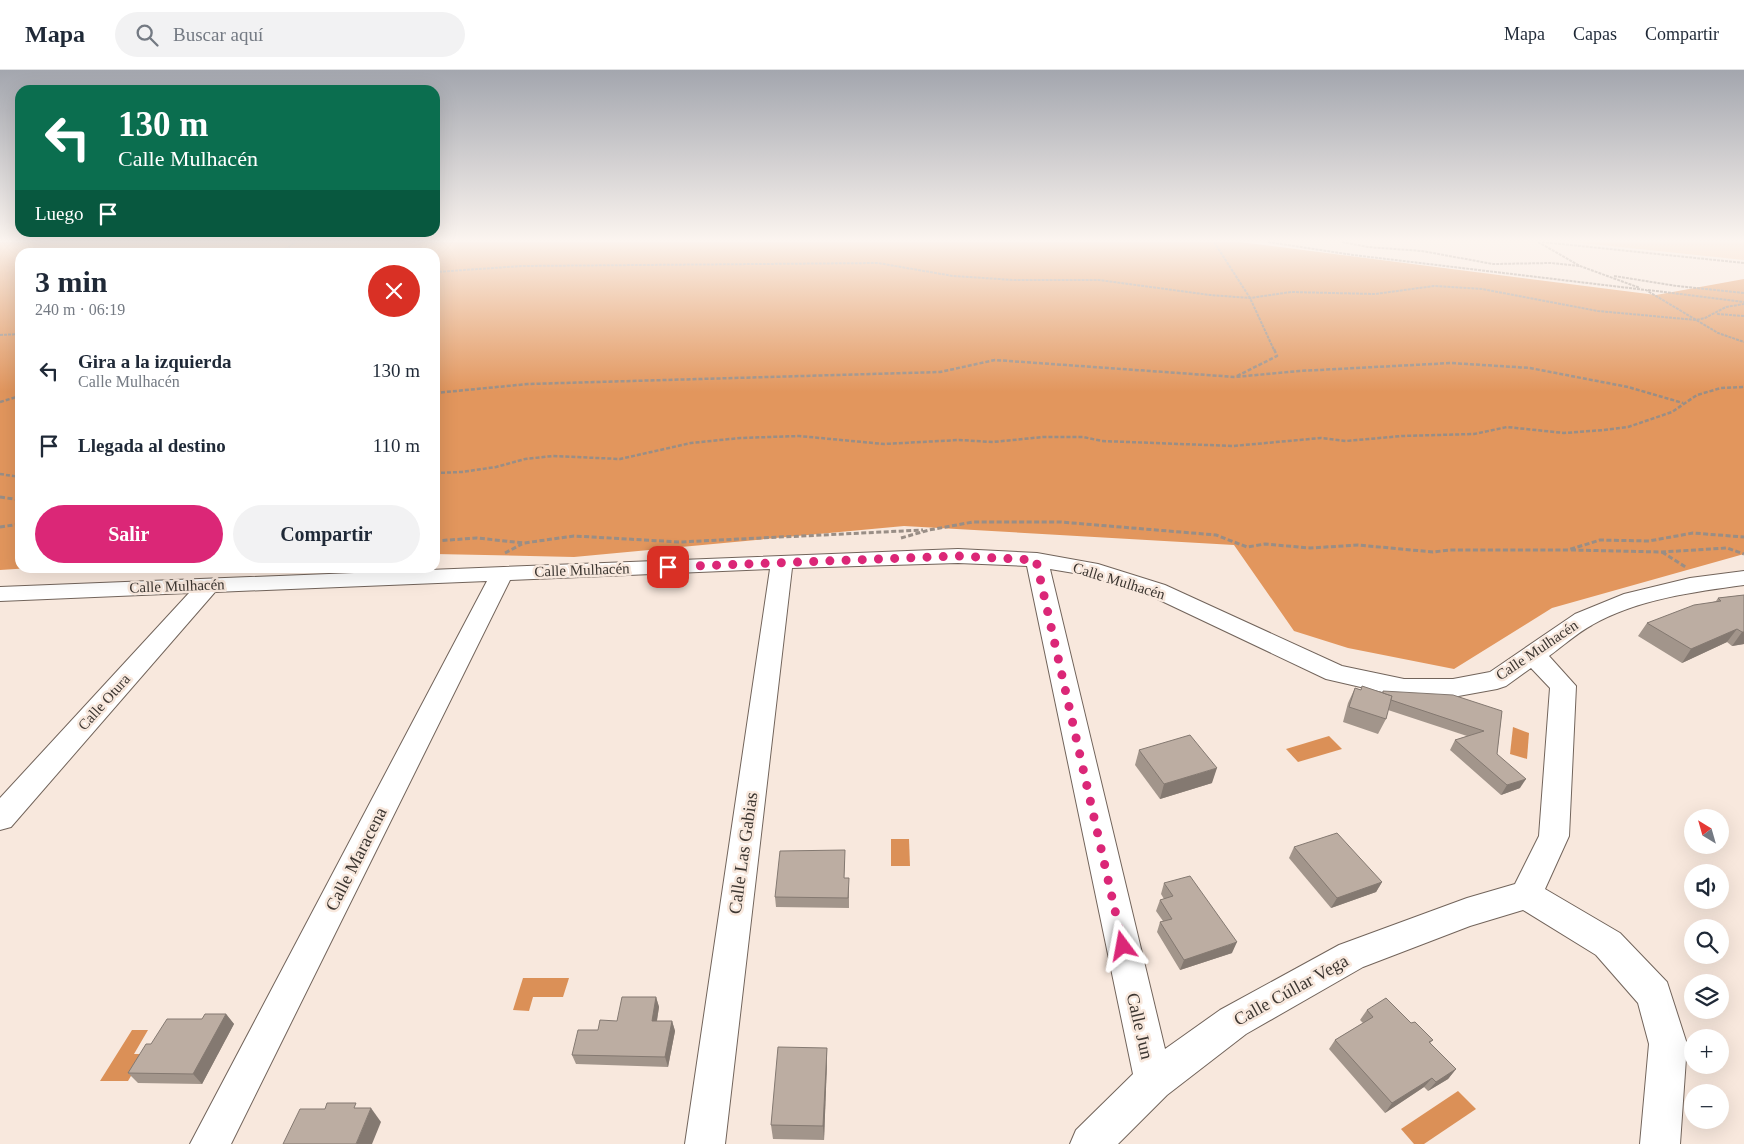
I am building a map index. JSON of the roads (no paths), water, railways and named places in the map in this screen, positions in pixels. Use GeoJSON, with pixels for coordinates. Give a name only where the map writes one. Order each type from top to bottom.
{"type":"FeatureCollection","features":[{"type":"Feature","properties":{"kind":"street","name":"Calle Mulhacén"},"geometry":{"type":"LineString","coordinates":[[440,568],[504,563],[782,562],[958,556],[1036,560],[1090,569],[1157,590],[1335,673],[1404,688],[1454,688],[1497,680],[1534,656],[1584,619],[1632,600],[1690,585],[1744,578]]}},
{"type":"Feature","properties":{"kind":"street","name":"Calle Jun"},"geometry":{"type":"LineString","coordinates":[[1036,560],[1153,1081]]}},
{"type":"Feature","properties":{"kind":"street","name":"Calle Las Gabias"},"geometry":{"type":"LineString","coordinates":[[705,1144],[782,562]]}},
{"type":"Feature","properties":{"kind":"street","name":"Calle Maracena"},"geometry":{"type":"LineString","coordinates":[[210,1144],[504,563]]}},
{"type":"Feature","properties":{"kind":"street","name":"Calle Mulhacén"},"geometry":{"type":"LineString","coordinates":[[0,594],[209,585],[370,573]]}},
{"type":"Feature","properties":{"kind":"street","name":"Calle Otura"},"geometry":{"type":"LineString","coordinates":[[0,818],[209,585]]}},
{"type":"Feature","properties":{"kind":"street"},"geometry":{"type":"LineString","coordinates":[[1534,656],[1563,686],[1554,836],[1526,895],[1608,944],[1654,994],[1668,1044],[1660,1144]]}},
{"type":"Feature","properties":{"kind":"street","name":"Calle Cúllar Vega"},"geometry":{"type":"LineString","coordinates":[[1090,1144],[1153,1081],[1233,1022],[1351,956],[1468,912],[1526,895]]}}]}
